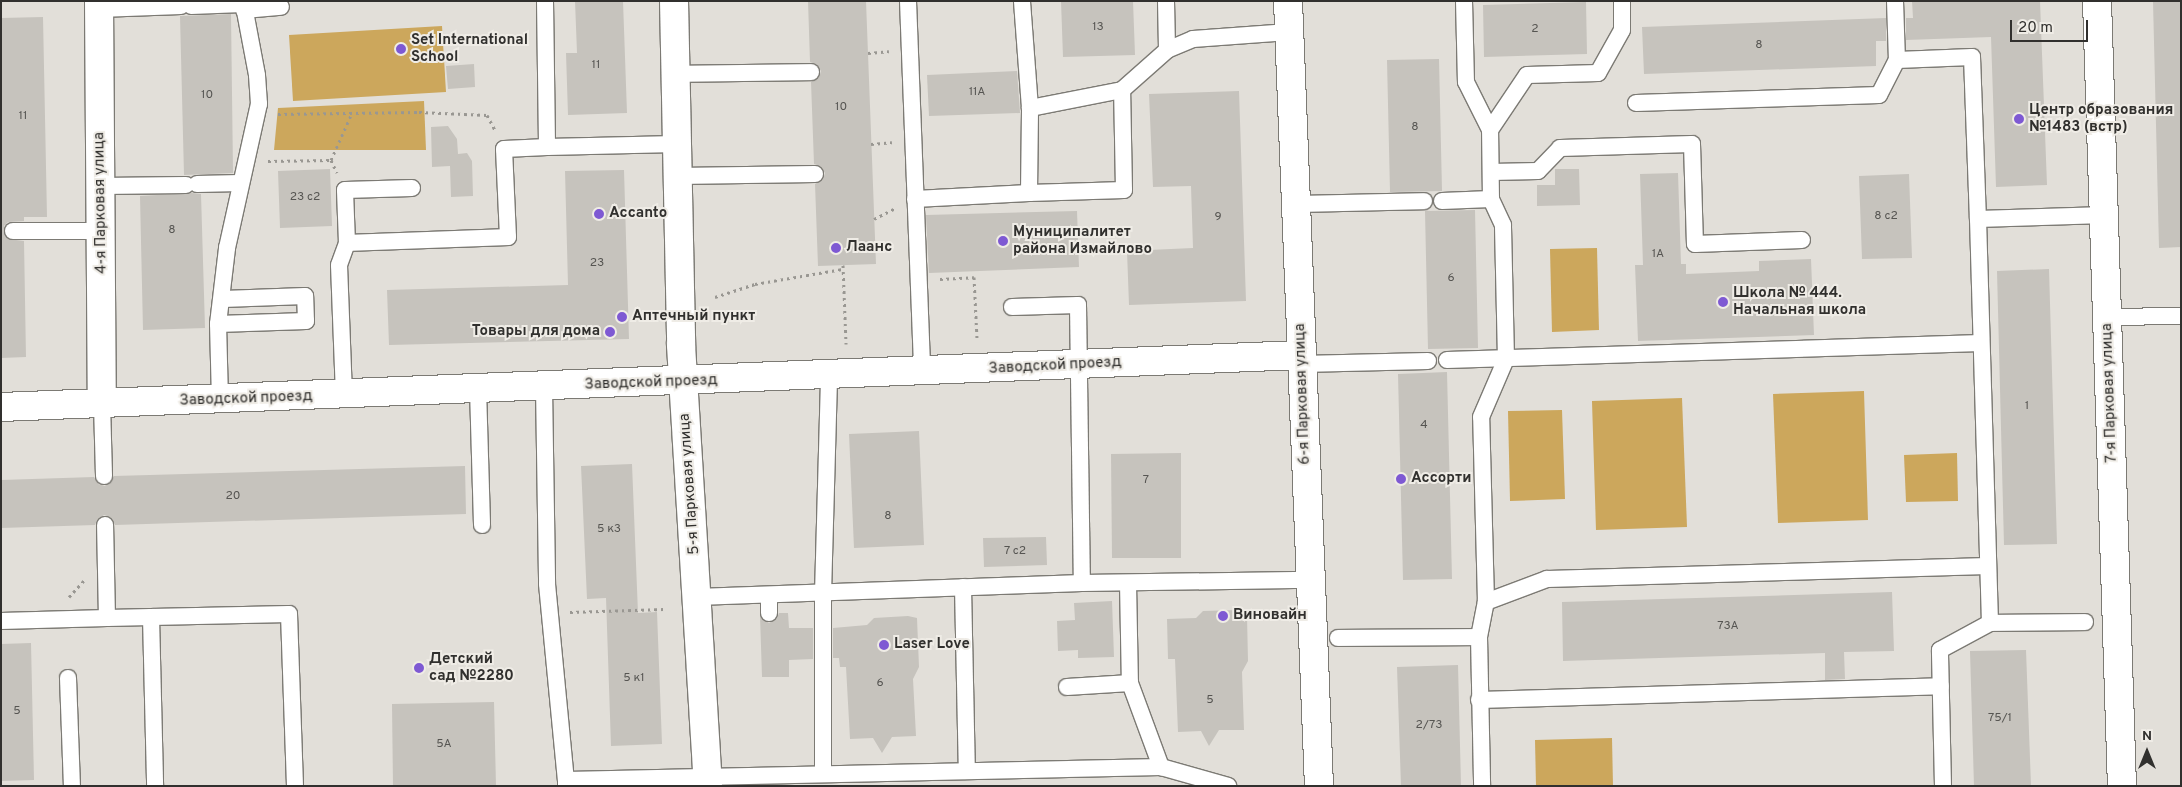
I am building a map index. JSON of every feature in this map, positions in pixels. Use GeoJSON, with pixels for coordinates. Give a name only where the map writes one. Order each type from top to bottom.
{"type":"FeatureCollection","features":[{"type":"Feature","properties":{"kind":"street","name":"5-я Парковая улица"},"geometry":{"type":"LineString","coordinates":[[674,1],[683,382],[708,782]]}},
{"type":"Feature","properties":{"kind":"street","name":"6-я Парковая улица"},"geometry":{"type":"LineString","coordinates":[[1288,1],[1300,359],[1319,786]]}},
{"type":"Feature","properties":{"kind":"street","name":"7-я Парковая улица"},"geometry":{"type":"LineString","coordinates":[[2098,1],[2122,786]]}},
{"type":"Feature","properties":{"kind":"street","name":"4-я Парковая улица"},"geometry":{"type":"LineString","coordinates":[[99,5],[102,404]]}},
{"type":"Feature","properties":{"kind":"street","name":"Заводской проезд"},"geometry":{"type":"LineString","coordinates":[[1,407],[683,382],[1080,365],[1300,359]]}},
{"type":"Feature","properties":{"kind":"lane"},"geometry":{"type":"LineString","coordinates":[[545,1],[546,148]]}},
{"type":"Feature","properties":{"kind":"lane"},"geometry":{"type":"LineString","coordinates":[[908,1],[922,372]]}},
{"type":"Feature","properties":{"kind":"lane"},"geometry":{"type":"LineString","coordinates":[[1022,1],[1030,108],[1029,193]]}},
{"type":"Feature","properties":{"kind":"lane"},"geometry":{"type":"LineString","coordinates":[[1166,1],[1167,50]]}},
{"type":"Feature","properties":{"kind":"lane"},"geometry":{"type":"LineString","coordinates":[[1464,1],[1466,82],[1490,130],[1492,200],[1503,225],[1506,359],[1481,417],[1486,602],[1478,637],[1482,786]]}},
{"type":"Feature","properties":{"kind":"lane"},"geometry":{"type":"LineString","coordinates":[[1490,130],[1527,75],[1598,73],[1622,30],[1622,1]]}},
{"type":"Feature","properties":{"kind":"lane"},"geometry":{"type":"LineString","coordinates":[[1636,103],[1879,95],[1897,60],[1894,1]]}},
{"type":"Feature","properties":{"kind":"lane"},"geometry":{"type":"LineString","coordinates":[[99,5],[243,5],[281,8]]}},
{"type":"Feature","properties":{"kind":"lane"},"geometry":{"type":"LineString","coordinates":[[220,400],[218,324],[223,299],[227,248],[240,183],[248,162],[258,110],[257,75],[243,5]]}},
{"type":"Feature","properties":{"kind":"lane"},"geometry":{"type":"LineString","coordinates":[[1030,108],[1122,90],[1167,50],[1193,39],[1289,32]]}},
{"type":"Feature","properties":{"kind":"lane"},"geometry":{"type":"LineString","coordinates":[[1897,60],[1972,57],[1990,623]]}},
{"type":"Feature","properties":{"kind":"lane"},"geometry":{"type":"LineString","coordinates":[[675,74],[811,72]]}},
{"type":"Feature","properties":{"kind":"lane"},"geometry":{"type":"LineString","coordinates":[[915,199],[1124,190],[1122,90]]}},
{"type":"Feature","properties":{"kind":"lane"},"geometry":{"type":"LineString","coordinates":[[347,243],[508,237],[504,149],[676,144]]}},
{"type":"Feature","properties":{"kind":"lane"},"geometry":{"type":"LineString","coordinates":[[1491,172],[1538,171],[1560,148],[1692,144],[1695,244],[1802,240]]}},
{"type":"Feature","properties":{"kind":"lane"},"geometry":{"type":"LineString","coordinates":[[677,176],[815,174]]}},
{"type":"Feature","properties":{"kind":"lane"},"geometry":{"type":"LineString","coordinates":[[101,186],[240,183]]}},
{"type":"Feature","properties":{"kind":"lane"},"geometry":{"type":"LineString","coordinates":[[344,395],[338,265],[347,243],[345,190],[412,188]]}},
{"type":"Feature","properties":{"kind":"lane"},"geometry":{"type":"LineString","coordinates":[[1442,201],[1492,200]]}},
{"type":"Feature","properties":{"kind":"lane"},"geometry":{"type":"LineString","coordinates":[[1295,204],[1424,201]]}},
{"type":"Feature","properties":{"kind":"lane"},"geometry":{"type":"LineString","coordinates":[[1978,219],[2105,215]]}},
{"type":"Feature","properties":{"kind":"lane"},"geometry":{"type":"LineString","coordinates":[[13,231],[102,231]]}},
{"type":"Feature","properties":{"kind":"lane"},"geometry":{"type":"LineString","coordinates":[[218,324],[306,321],[305,296],[223,299]]}},
{"type":"Feature","properties":{"kind":"lane"},"geometry":{"type":"LineString","coordinates":[[1012,307],[1078,305],[1082,583]]}},
{"type":"Feature","properties":{"kind":"lane"},"geometry":{"type":"LineString","coordinates":[[2108,317],[2181,316]]}},
{"type":"Feature","properties":{"kind":"lane"},"geometry":{"type":"LineString","coordinates":[[1446,360],[1982,343]]}},
{"type":"Feature","properties":{"kind":"lane"},"geometry":{"type":"LineString","coordinates":[[1300,359],[1428,361]]}},
{"type":"Feature","properties":{"kind":"lane"},"geometry":{"type":"LineString","coordinates":[[823,773],[823,594],[829,376]]}},
{"type":"Feature","properties":{"kind":"lane"},"geometry":{"type":"LineString","coordinates":[[544,387],[550,612],[566,783],[708,782],[823,773],[912,779],[967,771],[1161,767],[1228,786]]}},
{"type":"Feature","properties":{"kind":"lane"},"geometry":{"type":"LineString","coordinates":[[478,389],[482,525]]}},
{"type":"Feature","properties":{"kind":"lane"},"geometry":{"type":"LineString","coordinates":[[102,404],[104,476]]}},
{"type":"Feature","properties":{"kind":"lane"},"geometry":{"type":"LineString","coordinates":[[105,525],[107,618]]}},
{"type":"Feature","properties":{"kind":"lane"},"geometry":{"type":"LineString","coordinates":[[1486,602],[1547,580],[1988,566]]}},
{"type":"Feature","properties":{"kind":"lane"},"geometry":{"type":"LineString","coordinates":[[697,597],[769,596],[1082,583],[1311,580]]}},
{"type":"Feature","properties":{"kind":"lane"},"geometry":{"type":"LineString","coordinates":[[1128,582],[1130,684],[1161,767]]}},
{"type":"Feature","properties":{"kind":"lane"},"geometry":{"type":"LineString","coordinates":[[963,587],[967,771]]}},
{"type":"Feature","properties":{"kind":"lane"},"geometry":{"type":"LineString","coordinates":[[769,596],[769,613]]}},
{"type":"Feature","properties":{"kind":"lane"},"geometry":{"type":"LineString","coordinates":[[1,621],[289,614],[295,786]]}},
{"type":"Feature","properties":{"kind":"lane"},"geometry":{"type":"LineString","coordinates":[[150,617],[155,786]]}},
{"type":"Feature","properties":{"kind":"lane"},"geometry":{"type":"LineString","coordinates":[[1943,786],[1940,650],[1990,623],[2084,622]]}},
{"type":"Feature","properties":{"kind":"lane"},"geometry":{"type":"LineString","coordinates":[[1338,638],[1478,637]]}},
{"type":"Feature","properties":{"kind":"lane"},"geometry":{"type":"LineString","coordinates":[[68,678],[72,786]]}},
{"type":"Feature","properties":{"kind":"lane"},"geometry":{"type":"LineString","coordinates":[[1067,687],[1130,684]]}},
{"type":"Feature","properties":{"kind":"lane"},"geometry":{"type":"LineString","coordinates":[[1479,700],[1941,686]]}},
{"type":"Feature","properties":{"kind":"path"},"geometry":{"type":"LineString","coordinates":[[258,110],[281,115],[419,112],[488,115],[504,149]]}},
{"type":"Feature","properties":{"kind":"path"},"geometry":{"type":"LineString","coordinates":[[345,190],[331,160],[352,114]]}},
{"type":"Feature","properties":{"kind":"path"},"geometry":{"type":"LineString","coordinates":[[248,162],[331,160]]}},
{"type":"Feature","properties":{"kind":"path"},"geometry":{"type":"LineString","coordinates":[[715,297],[762,282],[844,267],[846,344]]}},
{"type":"Feature","properties":{"kind":"path"},"geometry":{"type":"LineString","coordinates":[[918,279],[974,278],[977,338]]}},
{"type":"Feature","properties":{"kind":"path"},"geometry":{"type":"LineString","coordinates":[[49,620],[105,556]]}},
{"type":"Feature","properties":{"kind":"path"},"geometry":{"type":"LineString","coordinates":[[550,612],[664,609]]}},
{"type":"Feature","properties":{"kind":"shaded area"},"geometry":{"type":"Polygon","coordinates":[[[442,26],[446,92],[293,101],[289,35],[442,26]]]}},
{"type":"Feature","properties":{"kind":"shaded area"},"geometry":{"type":"Polygon","coordinates":[[[424,101],[426,150],[274,150],[278,108],[424,101]]]}},
{"type":"Feature","properties":{"kind":"shaded area"},"geometry":{"type":"Polygon","coordinates":[[[1597,248],[1599,330],[1552,332],[1550,249],[1597,248]]]}},
{"type":"Feature","properties":{"kind":"shaded area"},"geometry":{"type":"Polygon","coordinates":[[[1864,391],[1868,520],[1778,523],[1773,394],[1864,391]]]}},
{"type":"Feature","properties":{"kind":"shaded area"},"geometry":{"type":"Polygon","coordinates":[[[1682,398],[1687,527],[1596,530],[1592,401],[1682,398]]]}},
{"type":"Feature","properties":{"kind":"shaded area"},"geometry":{"type":"Polygon","coordinates":[[[1562,410],[1565,499],[1510,501],[1508,411],[1562,410]]]}},
{"type":"Feature","properties":{"kind":"shaded area"},"geometry":{"type":"Polygon","coordinates":[[[1957,453],[1958,501],[1906,502],[1904,455],[1957,453]]]}},
{"type":"Feature","properties":{"kind":"shaded area"},"geometry":{"type":"Polygon","coordinates":[[[1612,738],[1613,786],[1536,786],[1535,740],[1612,738]]]}},
{"type":"Feature","properties":{"kind":"building"},"geometry":{"type":"Polygon","coordinates":[[[575,1],[623,1],[627,113],[568,115],[566,53],[577,53],[575,1]]]}},
{"type":"Feature","properties":{"kind":"building"},"geometry":{"type":"Polygon","coordinates":[[[808,1],[866,1],[876,264],[818,266],[815,184],[823,179],[825,173],[820,166],[814,164],[811,82],[819,77],[821,71],[816,64],[810,62],[808,1]]]}},
{"type":"Feature","properties":{"kind":"building"},"geometry":{"type":"Polygon","coordinates":[[[1061,1],[1133,1],[1135,55],[1063,57],[1061,1]]]}},
{"type":"Feature","properties":{"kind":"building","name":"Центр образования №1483 (встр)"},"geometry":{"type":"Polygon","coordinates":[[[1912,1],[2040,1],[2047,185],[1996,187],[1991,37],[1906,40],[1906,18],[1913,18],[1912,1]]]}},
{"type":"Feature","properties":{"kind":"building"},"geometry":{"type":"Polygon","coordinates":[[[2153,1],[2181,1],[2181,247],[2159,248],[2153,1]]]}},
{"type":"Feature","properties":{"kind":"building"},"geometry":{"type":"Polygon","coordinates":[[[1586,2],[1587,54],[1484,57],[1483,5],[1586,2]]]}},
{"type":"Feature","properties":{"kind":"building"},"geometry":{"type":"Polygon","coordinates":[[[231,14],[233,173],[184,175],[180,16],[231,14]]]}},
{"type":"Feature","properties":{"kind":"building"},"geometry":{"type":"Polygon","coordinates":[[[43,17],[47,217],[24,217],[24,221],[8,222],[4,226],[8,239],[24,241],[26,357],[1,358],[1,18],[43,17]]]}},
{"type":"Feature","properties":{"kind":"building"},"geometry":{"type":"Polygon","coordinates":[[[1886,18],[1886,41],[1876,41],[1876,66],[1644,74],[1642,27],[1886,18]]]}},
{"type":"Feature","properties":{"kind":"building"},"geometry":{"type":"Polygon","coordinates":[[[1439,59],[1442,191],[1390,192],[1387,60],[1439,59]]]}},
{"type":"Feature","properties":{"kind":"building"},"geometry":{"type":"Polygon","coordinates":[[[474,64],[475,87],[448,89],[446,66],[474,64]]]}},
{"type":"Feature","properties":{"kind":"building"},"geometry":{"type":"Polygon","coordinates":[[[1017,71],[1020,113],[929,116],[927,75],[1017,71]]]}},
{"type":"Feature","properties":{"kind":"building"},"geometry":{"type":"Polygon","coordinates":[[[1239,91],[1246,301],[1129,305],[1127,251],[1193,248],[1191,186],[1153,187],[1149,94],[1239,91]]]}},
{"type":"Feature","properties":{"kind":"building"},"geometry":{"type":"Polygon","coordinates":[[[448,126],[457,139],[458,154],[467,153],[472,161],[473,196],[451,197],[450,166],[432,167],[431,127],[448,126]]]}},
{"type":"Feature","properties":{"kind":"building"},"geometry":{"type":"Polygon","coordinates":[[[330,169],[332,226],[280,228],[278,171],[330,169]]]}},
{"type":"Feature","properties":{"kind":"building"},"geometry":{"type":"Polygon","coordinates":[[[1555,169],[1579,169],[1580,205],[1537,206],[1537,185],[1555,185],[1555,169]]]}},
{"type":"Feature","properties":{"kind":"building"},"geometry":{"type":"Polygon","coordinates":[[[624,170],[629,339],[389,345],[387,290],[568,285],[565,171],[624,170]]]}},
{"type":"Feature","properties":{"kind":"building"},"geometry":{"type":"Polygon","coordinates":[[[1678,173],[1681,264],[1686,264],[1686,274],[1759,271],[1759,261],[1811,259],[1814,335],[1638,341],[1635,265],[1643,265],[1640,174],[1678,173]]]}},
{"type":"Feature","properties":{"kind":"building"},"geometry":{"type":"Polygon","coordinates":[[[1909,174],[1912,258],[1862,259],[1859,176],[1909,174]]]}},
{"type":"Feature","properties":{"kind":"building"},"geometry":{"type":"Polygon","coordinates":[[[201,194],[205,328],[143,330],[140,196],[201,194]]]}},
{"type":"Feature","properties":{"kind":"building"},"geometry":{"type":"Polygon","coordinates":[[[1475,210],[1478,348],[1428,349],[1425,211],[1475,210]]]}},
{"type":"Feature","properties":{"kind":"building","name":"Муниципалитет района Измайлово"},"geometry":{"type":"Polygon","coordinates":[[[1077,211],[1079,267],[929,273],[926,215],[1077,211]]]}},
{"type":"Feature","properties":{"kind":"building"},"geometry":{"type":"Polygon","coordinates":[[[2049,269],[2057,544],[2004,545],[1997,271],[2049,269]]]}},
{"type":"Feature","properties":{"kind":"building"},"geometry":{"type":"Polygon","coordinates":[[[1447,372],[1452,579],[1403,580],[1398,374],[1447,372]]]}},
{"type":"Feature","properties":{"kind":"building"},"geometry":{"type":"Polygon","coordinates":[[[919,431],[924,545],[854,548],[849,434],[919,431]]]}},
{"type":"Feature","properties":{"kind":"building"},"geometry":{"type":"Polygon","coordinates":[[[1181,453],[1181,558],[1112,558],[1111,454],[1181,453]]]}},
{"type":"Feature","properties":{"kind":"building"},"geometry":{"type":"Polygon","coordinates":[[[632,464],[638,613],[657,612],[662,744],[611,746],[606,598],[587,599],[581,466],[632,464]]]}},
{"type":"Feature","properties":{"kind":"building"},"geometry":{"type":"Polygon","coordinates":[[[465,466],[466,514],[115,525],[110,517],[104,515],[97,520],[95,525],[1,528],[1,480],[94,477],[99,485],[105,486],[114,476],[465,466]]]}},
{"type":"Feature","properties":{"kind":"building"},"geometry":{"type":"Polygon","coordinates":[[[1046,537],[1047,565],[984,567],[983,538],[1046,537]]]}},
{"type":"Feature","properties":{"kind":"building"},"geometry":{"type":"Polygon","coordinates":[[[1892,592],[1894,651],[1844,652],[1845,679],[1825,680],[1825,653],[1563,661],[1562,602],[1892,592]]]}},
{"type":"Feature","properties":{"kind":"building"},"geometry":{"type":"Polygon","coordinates":[[[1112,601],[1114,657],[1078,658],[1078,650],[1058,651],[1057,621],[1075,620],[1074,603],[1112,601]]]}},
{"type":"Feature","properties":{"kind":"building"},"geometry":{"type":"Polygon","coordinates":[[[1238,610],[1247,616],[1248,661],[1242,672],[1244,730],[1219,730],[1209,746],[1201,731],[1178,732],[1175,659],[1168,659],[1167,619],[1196,618],[1203,611],[1238,610]]]}},
{"type":"Feature","properties":{"kind":"building"},"geometry":{"type":"Polygon","coordinates":[[[779,613],[788,613],[789,628],[813,628],[813,659],[789,660],[789,677],[762,677],[760,616],[769,623],[777,618],[779,613]]]}},
{"type":"Feature","properties":{"kind":"building"},"geometry":{"type":"Polygon","coordinates":[[[908,616],[917,618],[919,667],[913,679],[916,736],[892,737],[882,753],[873,738],[850,739],[846,667],[840,667],[839,658],[833,658],[833,628],[867,625],[874,618],[908,616]]]}},
{"type":"Feature","properties":{"kind":"building"},"geometry":{"type":"Polygon","coordinates":[[[31,643],[34,780],[1,781],[1,644],[31,643]]]}},
{"type":"Feature","properties":{"kind":"building"},"geometry":{"type":"Polygon","coordinates":[[[2026,650],[2031,786],[1974,786],[1970,651],[2026,650]]]}},
{"type":"Feature","properties":{"kind":"building"},"geometry":{"type":"Polygon","coordinates":[[[1458,665],[1461,786],[1401,786],[1397,667],[1458,665]]]}},
{"type":"Feature","properties":{"kind":"building"},"geometry":{"type":"Polygon","coordinates":[[[494,702],[496,786],[393,786],[392,704],[494,702]]]}},
{"type":"Feature","properties":{"kind":"place","name":"Set International School"},"geometry":{"type":"Point","coordinates":[401,49]}},
{"type":"Feature","properties":{"kind":"place","name":"Центр образования №1483 (встр)"},"geometry":{"type":"Point","coordinates":[2019,119]}},
{"type":"Feature","properties":{"kind":"place","name":"Accanto"},"geometry":{"type":"Point","coordinates":[599,214]}},
{"type":"Feature","properties":{"kind":"place","name":"Муниципалитет района Измайлово"},"geometry":{"type":"Point","coordinates":[1003,241]}},
{"type":"Feature","properties":{"kind":"place","name":"Лаанс"},"geometry":{"type":"Point","coordinates":[836,248]}},
{"type":"Feature","properties":{"kind":"place","name":"Школа № 444. Начальная школа"},"geometry":{"type":"Point","coordinates":[1723,302]}},
{"type":"Feature","properties":{"kind":"place","name":"Аптечный пункт"},"geometry":{"type":"Point","coordinates":[622,317]}},
{"type":"Feature","properties":{"kind":"place","name":"Товары для дома"},"geometry":{"type":"Point","coordinates":[610,332]}},
{"type":"Feature","properties":{"kind":"place","name":"Ассорти"},"geometry":{"type":"Point","coordinates":[1401,479]}},
{"type":"Feature","properties":{"kind":"place","name":"Виновайн"},"geometry":{"type":"Point","coordinates":[1223,616]}},
{"type":"Feature","properties":{"kind":"place","name":"Laser Love"},"geometry":{"type":"Point","coordinates":[884,645]}},
{"type":"Feature","properties":{"kind":"place","name":"Детский сад №2280"},"geometry":{"type":"Point","coordinates":[419,668]}}]}
